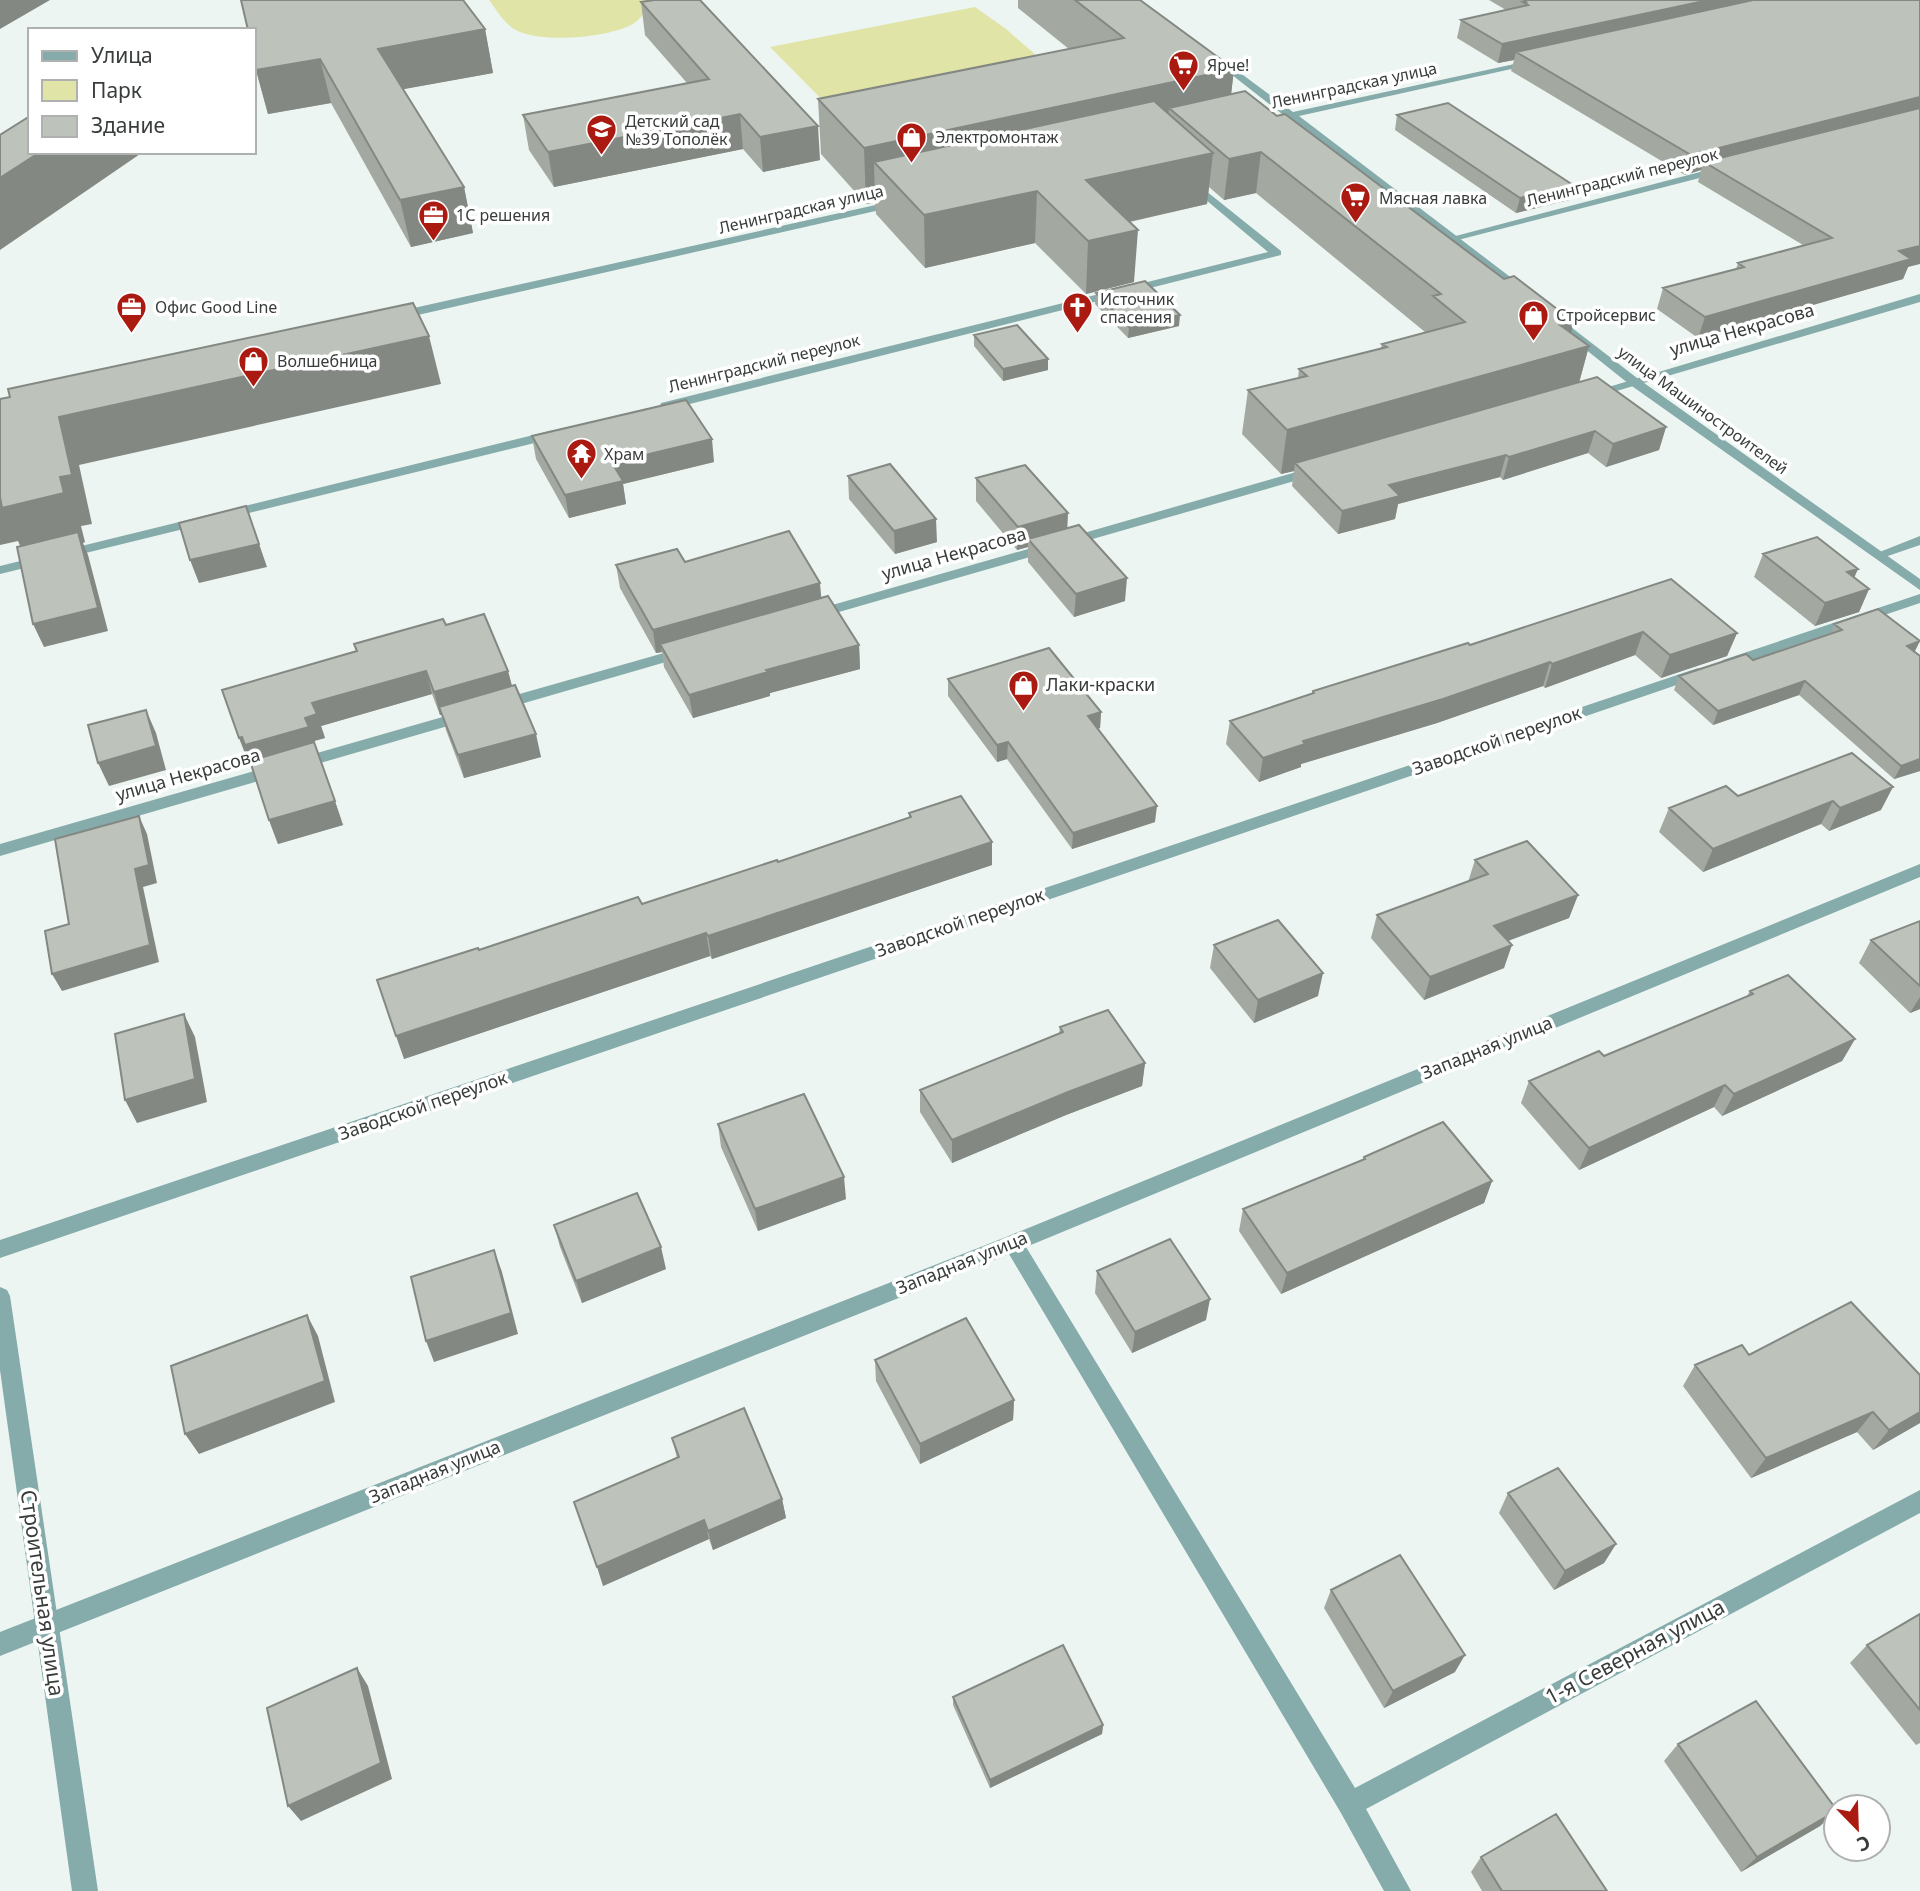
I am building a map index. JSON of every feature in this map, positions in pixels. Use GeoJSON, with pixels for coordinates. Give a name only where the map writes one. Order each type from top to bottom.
{"type":"FeatureCollection","features":[{"type":"Feature","properties":{"kind":"street","name":"улица Машиностроителей"},"geometry":{"type":"LineString","coordinates":[[1208,53],[1454,238],[1633,381],[1920,586]]}},
{"type":"Feature","properties":{"kind":"street","name":"Ленинградская улица"},"geometry":{"type":"LineString","coordinates":[[1247,125],[1548,58]]}},
{"type":"Feature","properties":{"kind":"street","name":"Ленинградский переулок"},"geometry":{"type":"LineString","coordinates":[[1454,238],[1731,167]]}},
{"type":"Feature","properties":{"kind":"street","name":"Ленинградский переулок"},"geometry":{"type":"LineString","coordinates":[[654,409],[1277,253],[1181,173]]}},
{"type":"Feature","properties":{"kind":"street","name":"Ленинградская улица"},"geometry":{"type":"LineString","coordinates":[[388,318],[912,200]]}},
{"type":"Feature","properties":{"kind":"street","name":"улица Некрасова"},"geometry":{"type":"LineString","coordinates":[[1582,397],[1920,298]]}},
{"type":"Feature","properties":{"kind":"street"},"geometry":{"type":"LineString","coordinates":[[0,570],[572,429]]}},
{"type":"Feature","properties":{"kind":"street","name":"улица Некрасова"},"geometry":{"type":"LineString","coordinates":[[792,621],[1328,467]]}},
{"type":"Feature","properties":{"kind":"street"},"geometry":{"type":"LineString","coordinates":[[1879,555],[1920,540]]}},
{"type":"Feature","properties":{"kind":"street","name":"Заводской переулок"},"geometry":{"type":"LineString","coordinates":[[0,1250],[1920,598]]}},
{"type":"Feature","properties":{"kind":"street","name":"улица Некрасова"},"geometry":{"type":"LineString","coordinates":[[0,850],[698,648]]}},
{"type":"Feature","properties":{"kind":"street","name":"Западная улица"},"geometry":{"type":"LineString","coordinates":[[0,1644],[1013,1242],[1920,870]]}},
{"type":"Feature","properties":{"kind":"street"},"geometry":{"type":"LineString","coordinates":[[1013,1242],[1350,1804],[1398,1891]]}},
{"type":"Feature","properties":{"kind":"street","name":"Строительная улица"},"geometry":{"type":"LineString","coordinates":[[0,1296],[85,1891]]}},
{"type":"Feature","properties":{"kind":"street","name":"1-я Северная улица"},"geometry":{"type":"LineString","coordinates":[[1350,1804],[1920,1501]]}},
{"type":"Feature","properties":{"kind":"green space"},"geometry":{"type":"Polygon","coordinates":[[[489,0],[650,1],[638,21],[620,30],[589,36],[555,38],[525,34],[514,29],[489,0]]]}},
{"type":"Feature","properties":{"kind":"green space"},"geometry":{"type":"Polygon","coordinates":[[[975,7],[1006,29],[1074,88],[856,134],[770,47],[975,7]]]}},
{"type":"Feature","properties":{"kind":"building"},"geometry":{"type":"Polygon","coordinates":[[[241,0],[463,0],[485,29],[378,49],[464,187],[400,200],[320,59],[256,70],[256,28],[248,28],[241,0]]]}},
{"type":"Feature","properties":{"kind":"building"},"geometry":{"type":"Polygon","coordinates":[[[700,0],[818,126],[760,137],[740,114],[548,152],[523,115],[709,79],[641,2],[700,0]]]}},
{"type":"Feature","properties":{"kind":"building"},"geometry":{"type":"Polygon","coordinates":[[[1075,0],[1140,0],[1234,69],[864,148],[818,99],[1124,38],[1075,0]]]}},
{"type":"Feature","properties":{"kind":"building"},"geometry":{"type":"Polygon","coordinates":[[[1524,0],[1709,0],[1502,44],[1461,20],[1528,5],[1524,0]]]}},
{"type":"Feature","properties":{"kind":"building"},"geometry":{"type":"Polygon","coordinates":[[[1753,0],[1920,0],[1920,97],[1691,155],[1516,52],[1753,0]]]}},
{"type":"Feature","properties":{"kind":"building"},"geometry":{"type":"Polygon","coordinates":[[[1245,91],[1277,116],[1285,114],[1504,279],[1514,276],[1574,322],[1560,325],[1589,346],[1287,430],[1248,390],[1307,376],[1299,369],[1387,347],[1382,344],[1465,322],[1433,296],[1441,294],[1261,152],[1229,159],[1169,108],[1245,91]]]}},
{"type":"Feature","properties":{"kind":"building"},"geometry":{"type":"Polygon","coordinates":[[[1154,101],[1213,153],[1086,180],[1138,230],[1088,241],[1037,191],[924,215],[874,162],[1154,101]]]}},
{"type":"Feature","properties":{"kind":"building"},"geometry":{"type":"Polygon","coordinates":[[[1448,103],[1573,185],[1520,198],[1397,115],[1448,103]]]}},
{"type":"Feature","properties":{"kind":"building"},"geometry":{"type":"Polygon","coordinates":[[[1920,108],[1920,246],[1899,251],[1911,259],[1705,317],[1663,288],[1744,267],[1738,263],[1832,238],[1704,162],[1920,108]]]}},
{"type":"Feature","properties":{"kind":"building"},"geometry":{"type":"Polygon","coordinates":[[[28,117],[28,154],[37,154],[0,178],[0,135],[28,117]]]}},
{"type":"Feature","properties":{"kind":"building"},"geometry":{"type":"Polygon","coordinates":[[[1145,281],[1180,315],[1129,327],[1096,293],[1145,281]]]}},
{"type":"Feature","properties":{"kind":"building"},"geometry":{"type":"Polygon","coordinates":[[[413,303],[429,336],[59,417],[72,475],[60,477],[64,493],[2,508],[0,399],[10,397],[8,389],[413,303]]]}},
{"type":"Feature","properties":{"kind":"building"},"geometry":{"type":"Polygon","coordinates":[[[1017,325],[1048,359],[1003,369],[974,335],[1017,325]]]}},
{"type":"Feature","properties":{"kind":"building"},"geometry":{"type":"Polygon","coordinates":[[[1597,377],[1666,427],[1613,444],[1595,431],[1509,457],[1506,455],[1389,485],[1400,496],[1342,511],[1295,463],[1597,377]]]}},
{"type":"Feature","properties":{"kind":"building"},"geometry":{"type":"Polygon","coordinates":[[[686,400],[712,439],[612,463],[623,481],[565,495],[532,436],[686,400]]]}},
{"type":"Feature","properties":{"kind":"building"},"geometry":{"type":"Polygon","coordinates":[[[890,464],[936,519],[894,531],[848,476],[890,464]]]}},
{"type":"Feature","properties":{"kind":"building"},"geometry":{"type":"Polygon","coordinates":[[[1025,465],[1068,513],[1018,527],[976,478],[1025,465]]]}},
{"type":"Feature","properties":{"kind":"building"},"geometry":{"type":"Polygon","coordinates":[[[246,506],[259,544],[190,560],[179,523],[246,506]]]}},
{"type":"Feature","properties":{"kind":"building"},"geometry":{"type":"Polygon","coordinates":[[[1079,525],[1127,578],[1076,594],[1028,539],[1079,525]]]}},
{"type":"Feature","properties":{"kind":"building"},"geometry":{"type":"Polygon","coordinates":[[[789,531],[820,583],[653,630],[616,565],[677,549],[685,562],[789,531]]]}},
{"type":"Feature","properties":{"kind":"building"},"geometry":{"type":"Polygon","coordinates":[[[78,532],[98,608],[33,624],[17,547],[78,532]]]}},
{"type":"Feature","properties":{"kind":"building"},"geometry":{"type":"Polygon","coordinates":[[[1817,537],[1858,569],[1847,572],[1869,589],[1825,603],[1763,554],[1817,537]]]}},
{"type":"Feature","properties":{"kind":"building"},"geometry":{"type":"Polygon","coordinates":[[[1671,579],[1737,633],[1670,655],[1643,632],[1443,699],[1303,741],[1305,744],[1263,758],[1230,721],[1314,693],[1313,691],[1468,643],[1470,645],[1671,579]]]}},
{"type":"Feature","properties":{"kind":"building"},"geometry":{"type":"Polygon","coordinates":[[[828,596],[859,645],[766,670],[768,672],[689,695],[660,644],[828,596]]]}},
{"type":"Feature","properties":{"kind":"building"},"geometry":{"type":"Polygon","coordinates":[[[1878,609],[1920,641],[1907,646],[1920,656],[1920,759],[1901,766],[1805,681],[1718,711],[1679,676],[1746,654],[1753,660],[1842,630],[1834,624],[1878,609]]]}},
{"type":"Feature","properties":{"kind":"building"},"geometry":{"type":"Polygon","coordinates":[[[484,614],[508,671],[434,692],[426,671],[312,703],[317,714],[305,718],[309,727],[245,745],[242,737],[239,738],[222,690],[357,651],[354,644],[443,619],[446,625],[484,614]]]}},
{"type":"Feature","properties":{"kind":"building"},"geometry":{"type":"Polygon","coordinates":[[[1049,648],[1101,712],[1088,716],[1157,806],[1073,833],[1008,742],[997,745],[948,679],[1049,648]]]}},
{"type":"Feature","properties":{"kind":"building"},"geometry":{"type":"Polygon","coordinates":[[[515,685],[536,734],[458,755],[439,707],[515,685]]]}},
{"type":"Feature","properties":{"kind":"building"},"geometry":{"type":"Polygon","coordinates":[[[146,710],[156,746],[98,763],[88,725],[146,710]]]}},
{"type":"Feature","properties":{"kind":"building"},"geometry":{"type":"Polygon","coordinates":[[[314,742],[335,801],[269,820],[250,761],[314,742]]]}},
{"type":"Feature","properties":{"kind":"building"},"geometry":{"type":"Polygon","coordinates":[[[1852,753],[1893,787],[1840,808],[1833,801],[1713,849],[1669,808],[1726,786],[1738,796],[1852,753]]]}},
{"type":"Feature","properties":{"kind":"building"},"geometry":{"type":"Polygon","coordinates":[[[961,796],[992,842],[396,1036],[377,980],[478,948],[479,950],[638,897],[642,904],[777,860],[778,862],[911,817],[909,813],[961,796]]]}},
{"type":"Feature","properties":{"kind":"building"},"geometry":{"type":"Polygon","coordinates":[[[139,816],[149,865],[135,869],[150,945],[52,974],[45,931],[69,924],[55,839],[139,816]]]}},
{"type":"Feature","properties":{"kind":"building"},"geometry":{"type":"Polygon","coordinates":[[[1527,841],[1578,895],[1494,926],[1512,945],[1430,977],[1377,915],[1488,874],[1475,860],[1527,841]]]}},
{"type":"Feature","properties":{"kind":"building"},"geometry":{"type":"Polygon","coordinates":[[[1278,920],[1323,973],[1258,1000],[1214,945],[1278,920]]]}},
{"type":"Feature","properties":{"kind":"building"},"geometry":{"type":"Polygon","coordinates":[[[1920,921],[1920,986],[1871,940],[1920,921]]]}},
{"type":"Feature","properties":{"kind":"building"},"geometry":{"type":"Polygon","coordinates":[[[1788,975],[1855,1039],[1734,1094],[1725,1085],[1589,1148],[1529,1081],[1599,1051],[1604,1056],[1753,994],[1750,991],[1788,975]]]}},
{"type":"Feature","properties":{"kind":"building"},"geometry":{"type":"Polygon","coordinates":[[[1108,1010],[1145,1063],[952,1140],[920,1090],[1063,1032],[1060,1027],[1108,1010]]]}},
{"type":"Feature","properties":{"kind":"building"},"geometry":{"type":"Polygon","coordinates":[[[184,1014],[195,1079],[125,1100],[115,1034],[184,1014]]]}},
{"type":"Feature","properties":{"kind":"building"},"geometry":{"type":"Polygon","coordinates":[[[804,1094],[844,1177],[755,1209],[718,1124],[804,1094]]]}},
{"type":"Feature","properties":{"kind":"building"},"geometry":{"type":"Polygon","coordinates":[[[1443,1122],[1492,1181],[1287,1273],[1243,1209],[1365,1159],[1364,1157],[1443,1122]]]}},
{"type":"Feature","properties":{"kind":"building"},"geometry":{"type":"Polygon","coordinates":[[[637,1193],[661,1247],[576,1281],[554,1225],[637,1193]]]}},
{"type":"Feature","properties":{"kind":"building"},"geometry":{"type":"Polygon","coordinates":[[[1170,1239],[1210,1299],[1135,1332],[1097,1271],[1170,1239]]]}},
{"type":"Feature","properties":{"kind":"building"},"geometry":{"type":"Polygon","coordinates":[[[494,1250],[511,1313],[426,1341],[411,1277],[494,1250]]]}},
{"type":"Feature","properties":{"kind":"building"},"geometry":{"type":"Polygon","coordinates":[[[1851,1302],[1920,1375],[1920,1412],[1889,1430],[1873,1412],[1766,1458],[1695,1365],[1742,1345],[1749,1355],[1851,1302]]]}},
{"type":"Feature","properties":{"kind":"building"},"geometry":{"type":"Polygon","coordinates":[[[307,1315],[325,1381],[185,1434],[171,1366],[307,1315]]]}},
{"type":"Feature","properties":{"kind":"building"},"geometry":{"type":"Polygon","coordinates":[[[966,1318],[1014,1400],[920,1444],[875,1360],[966,1318]]]}},
{"type":"Feature","properties":{"kind":"building"},"geometry":{"type":"Polygon","coordinates":[[[744,1408],[782,1499],[708,1531],[704,1520],[597,1567],[574,1502],[679,1457],[672,1438],[744,1408]]]}},
{"type":"Feature","properties":{"kind":"building"},"geometry":{"type":"Polygon","coordinates":[[[1558,1468],[1616,1544],[1565,1571],[1508,1493],[1558,1468]]]}},
{"type":"Feature","properties":{"kind":"building"},"geometry":{"type":"Polygon","coordinates":[[[1400,1555],[1465,1655],[1393,1691],[1331,1590],[1400,1555]]]}},
{"type":"Feature","properties":{"kind":"building"},"geometry":{"type":"Polygon","coordinates":[[[1920,1614],[1920,1710],[1867,1645],[1920,1614]]]}},
{"type":"Feature","properties":{"kind":"building"},"geometry":{"type":"Polygon","coordinates":[[[1063,1645],[1103,1725],[990,1780],[953,1697],[1063,1645]]]}},
{"type":"Feature","properties":{"kind":"building"},"geometry":{"type":"Polygon","coordinates":[[[357,1668],[381,1763],[288,1806],[267,1708],[357,1668]]]}},
{"type":"Feature","properties":{"kind":"building"},"geometry":{"type":"Polygon","coordinates":[[[1756,1701],[1824,1793],[1822,1793],[1822,1819],[1757,1857],[1678,1744],[1756,1701]]]}},
{"type":"Feature","properties":{"kind":"building"},"geometry":{"type":"Polygon","coordinates":[[[1556,1814],[1607,1891],[1502,1891],[1481,1857],[1556,1814]]]}},
{"type":"Feature","properties":{"kind":"place","name":"Ярче!"},"geometry":{"type":"Point","coordinates":[1184,92]}},
{"type":"Feature","properties":{"kind":"place","name":"Детский сад №39 Тополёк"},"geometry":{"type":"Point","coordinates":[602,157]}},
{"type":"Feature","properties":{"kind":"place","name":"Электромонтаж"},"geometry":{"type":"Point","coordinates":[912,164]}},
{"type":"Feature","properties":{"kind":"place","name":"Мясная лавка"},"geometry":{"type":"Point","coordinates":[1356,225]}},
{"type":"Feature","properties":{"kind":"place","name":"1С решения"},"geometry":{"type":"Point","coordinates":[433,242]}},
{"type":"Feature","properties":{"kind":"place","name":"Офис Good Line"},"geometry":{"type":"Point","coordinates":[132,334]}},
{"type":"Feature","properties":{"kind":"place","name":"Источник спасения"},"geometry":{"type":"Point","coordinates":[1077,335]}},
{"type":"Feature","properties":{"kind":"place","name":"Стройсервис"},"geometry":{"type":"Point","coordinates":[1533,342]}},
{"type":"Feature","properties":{"kind":"place","name":"Волшебница"},"geometry":{"type":"Point","coordinates":[254,388]}},
{"type":"Feature","properties":{"kind":"place","name":"Храм"},"geometry":{"type":"Point","coordinates":[581,481]}},
{"type":"Feature","properties":{"kind":"place","name":"Лаки-краски"},"geometry":{"type":"Point","coordinates":[1023,712]}}]}
